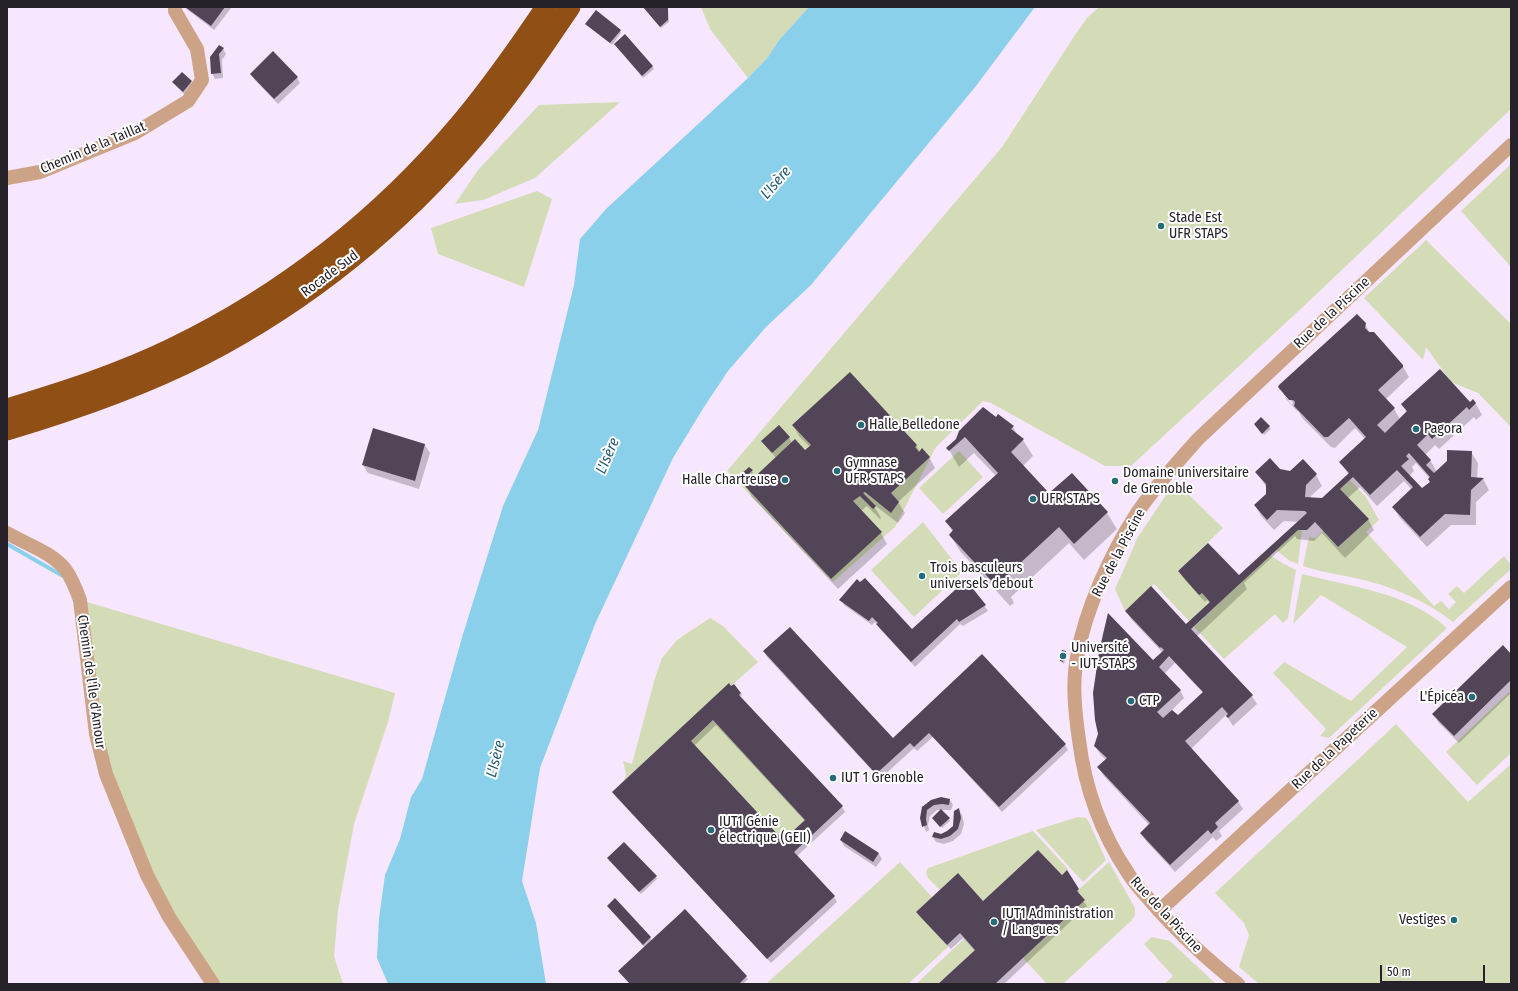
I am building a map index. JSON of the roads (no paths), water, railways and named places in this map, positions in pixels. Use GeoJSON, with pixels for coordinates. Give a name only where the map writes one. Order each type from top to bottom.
{"type":"FeatureCollection","features":[{"type":"Feature","properties":{"kind":"highway","name":"Rocade Sud"},"geometry":{"type":"LineString","coordinates":[[7,409],[105,376],[171,349],[226,320],[305,269],[364,223],[404,185],[433,154],[461,123],[482,96],[511,58],[546,7]]}},
{"type":"Feature","properties":{"kind":"highway","name":"Rocade Sud"},"geometry":{"type":"LineString","coordinates":[[7,430],[104,398],[179,367],[251,329],[324,280],[382,233],[448,168],[492,116],[570,7]]}},
{"type":"Feature","properties":{"kind":"street","name":"Chemin de la Taillat"},"geometry":{"type":"LineString","coordinates":[[7,178],[40,172],[135,133],[188,101],[202,80],[197,49],[175,11],[175,7]]}},
{"type":"Feature","properties":{"kind":"street","name":"Rue de la Piscine"},"geometry":{"type":"LineString","coordinates":[[1238,984],[1182,936],[1159,912],[1128,874],[1107,838],[1091,801],[1081,756],[1075,708],[1076,664],[1082,635],[1099,586],[1113,557],[1137,513],[1170,470],[1198,439],[1511,146]]}},
{"type":"Feature","properties":{"kind":"street","name":"Chemin de l'Île d'Amour"},"geometry":{"type":"LineString","coordinates":[[7,533],[54,559],[65,569],[72,581],[80,600],[96,734],[106,774],[151,882],[168,916],[213,984]]}},
{"type":"Feature","properties":{"kind":"street","name":"Rue de la Papeterie"},"geometry":{"type":"LineString","coordinates":[[1159,912],[1511,587]]}},
{"type":"Feature","properties":{"kind":"water","name":"L'Isère"},"geometry":{"type":"Polygon","coordinates":[[[809,7],[1035,7],[976,86],[811,285],[766,327],[728,371],[673,458],[595,624],[540,768],[522,881],[536,923],[546,984],[388,984],[377,958],[379,918],[385,875],[400,839],[411,797],[422,779],[463,634],[503,506],[538,430],[574,285],[580,239],[606,209],[748,78],[768,57],[779,40],[809,7]]]}},
{"type":"Feature","properties":{"kind":"waterway"},"geometry":{"type":"LineString","coordinates":[[7,544],[63,576]]}},
{"type":"Feature","properties":{"kind":"place","name":"Stade Est UFR STAPS"},"geometry":{"type":"Point","coordinates":[1161,226]}},
{"type":"Feature","properties":{"kind":"place","name":"Halle Belledone"},"geometry":{"type":"Point","coordinates":[861,425]}},
{"type":"Feature","properties":{"kind":"place","name":"Pagora"},"geometry":{"type":"Point","coordinates":[1416,429]}},
{"type":"Feature","properties":{"kind":"place","name":"Gymnase UFR STAPS"},"geometry":{"type":"Point","coordinates":[837,471]}},
{"type":"Feature","properties":{"kind":"place","name":"Halle Chartreuse"},"geometry":{"type":"Point","coordinates":[785,480]}},
{"type":"Feature","properties":{"kind":"place","name":"Domaine universitaire de Grenoble"},"geometry":{"type":"Point","coordinates":[1115,481]}},
{"type":"Feature","properties":{"kind":"place","name":"UFR STAPS"},"geometry":{"type":"Point","coordinates":[1033,499]}},
{"type":"Feature","properties":{"kind":"place","name":"Trois basculeurs universels debout"},"geometry":{"type":"Point","coordinates":[922,576]}},
{"type":"Feature","properties":{"kind":"place","name":"Université - IUT-STAPS"},"geometry":{"type":"Point","coordinates":[1063,656]}},
{"type":"Feature","properties":{"kind":"place","name":"L'Épicéa"},"geometry":{"type":"Point","coordinates":[1472,697]}},
{"type":"Feature","properties":{"kind":"place","name":"CTP"},"geometry":{"type":"Point","coordinates":[1131,701]}},
{"type":"Feature","properties":{"kind":"place","name":"IUT 1 Grenoble"},"geometry":{"type":"Point","coordinates":[833,778]}},
{"type":"Feature","properties":{"kind":"place","name":"IUT1 Génie électrique (GEII)"},"geometry":{"type":"Point","coordinates":[711,830]}},
{"type":"Feature","properties":{"kind":"place","name":"Vestiges"},"geometry":{"type":"Point","coordinates":[1454,920]}},
{"type":"Feature","properties":{"kind":"place","name":"IUT1 Administration / Langues"},"geometry":{"type":"Point","coordinates":[994,922]}}]}
